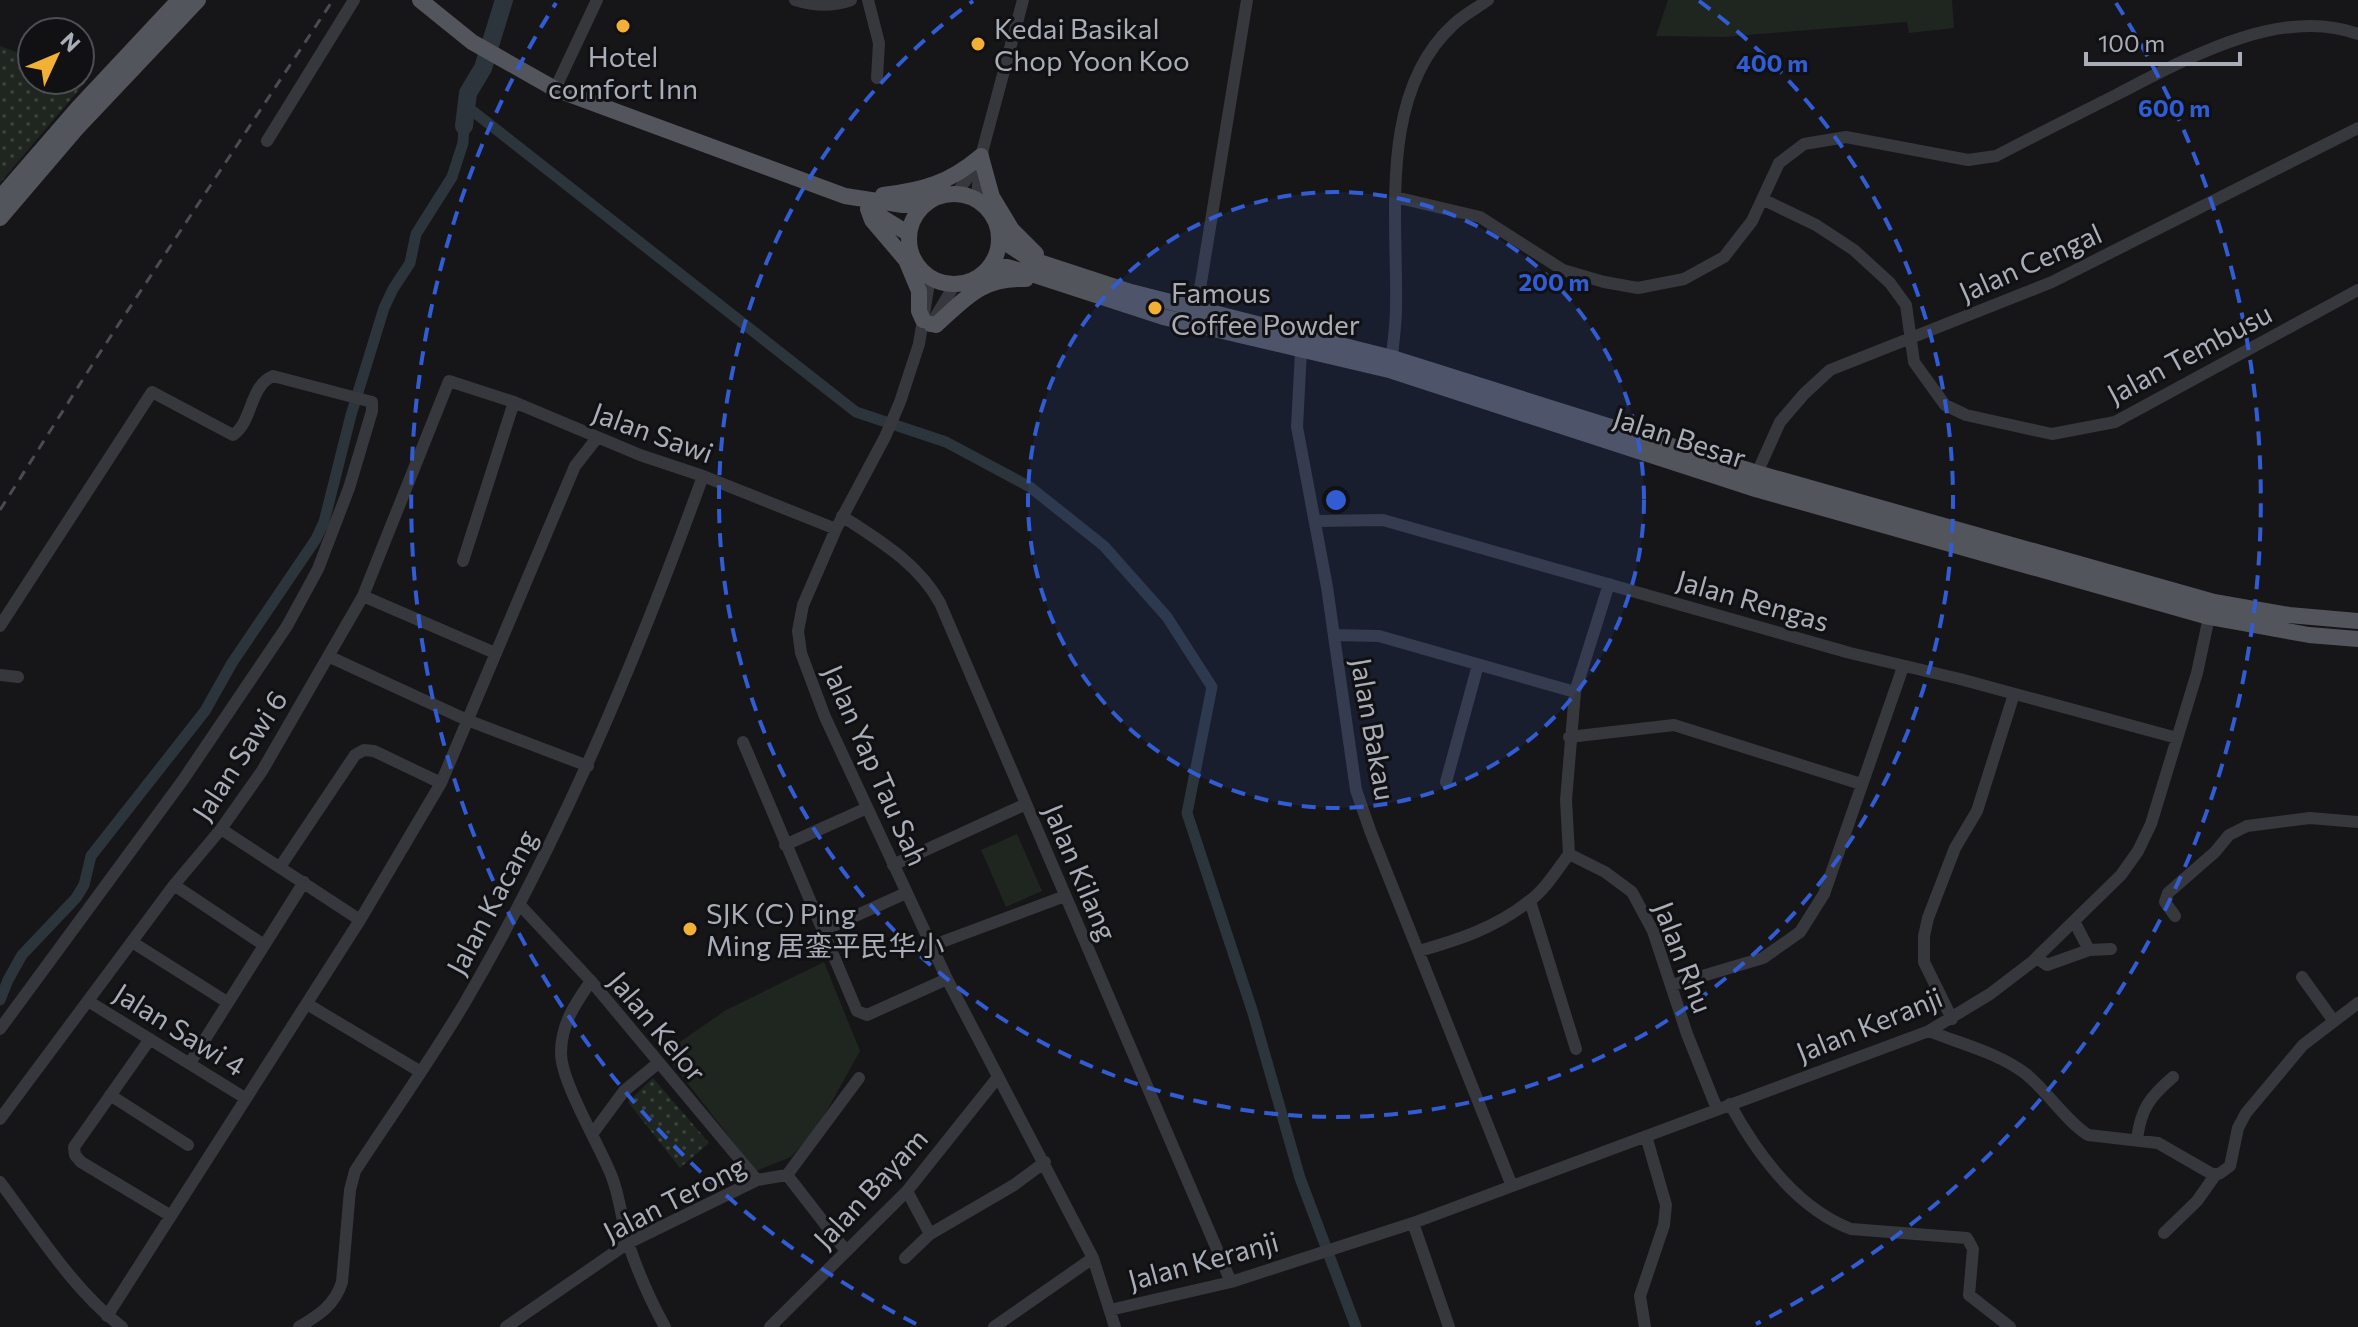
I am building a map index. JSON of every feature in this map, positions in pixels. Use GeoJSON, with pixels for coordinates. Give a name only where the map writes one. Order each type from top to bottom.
{"type":"FeatureCollection","features":[{"type":"Feature","properties":{"kind":"main road"},"geometry":{"type":"LineString","coordinates":[[0,198],[78,108],[179,0]]}},
{"type":"Feature","properties":{"kind":"main road"},"geometry":{"type":"LineString","coordinates":[[0,218],[67,139],[198,0]]}},
{"type":"Feature","properties":{"kind":"main road"},"geometry":{"type":"LineString","coordinates":[[420,0],[472,42],[555,89],[870,205],[909,234]]}},
{"type":"Feature","properties":{"kind":"main road"},"geometry":{"type":"LineString","coordinates":[[980,158],[988,187],[1006,220],[1050,273],[985,285],[963,298],[936,325],[927,322],[919,311],[919,291],[906,260],[872,220],[870,205],[876,196],[906,193],[947,180],[980,158]]}},
{"type":"Feature","properties":{"kind":"main road"},"geometry":{"type":"LineString","coordinates":[[977,200],[956,194],[934,198],[925,204],[912,222],[909,234],[914,259],[930,277],[955,284],[968,282],[990,267],[1000,239]]}},
{"type":"Feature","properties":{"kind":"main road","name":"Jalan Besar"},"geometry":{"type":"LineString","coordinates":[[977,200],[993,216],[1000,239],[1050,273],[1163,317],[1389,370],[1752,488],[2209,617],[2309,635],[2358,639]]}},
{"type":"Feature","properties":{"kind":"main road"},"geometry":{"type":"LineString","coordinates":[[870,205],[925,204]]}},
{"type":"Feature","properties":{"kind":"main road","name":"Jalan Besar"},"geometry":{"type":"LineString","coordinates":[[990,267],[1050,273],[1197,307],[1392,358],[1757,473],[2214,602],[2289,615],[2358,621]]}},
{"type":"Feature","properties":{"kind":"street"},"geometry":{"type":"LineString","coordinates":[[267,141],[354,0]]}},
{"type":"Feature","properties":{"kind":"street"},"geometry":{"type":"LineString","coordinates":[[555,89],[597,0]]}},
{"type":"Feature","properties":{"kind":"street"},"geometry":{"type":"LineString","coordinates":[[795,0],[818,5],[836,5],[851,0]]}},
{"type":"Feature","properties":{"kind":"street"},"geometry":{"type":"LineString","coordinates":[[868,0],[879,43],[877,78]]}},
{"type":"Feature","properties":{"kind":"street"},"geometry":{"type":"LineString","coordinates":[[977,200],[980,158],[1023,0]]}},
{"type":"Feature","properties":{"kind":"street"},"geometry":{"type":"LineString","coordinates":[[1197,307],[1247,0]]}},
{"type":"Feature","properties":{"kind":"street"},"geometry":{"type":"LineString","coordinates":[[1392,358],[1396,312],[1395,197],[1405,105],[1425,61],[1452,25],[1488,0]]}},
{"type":"Feature","properties":{"kind":"street"},"geometry":{"type":"LineString","coordinates":[[1395,197],[1480,217],[1563,270],[1638,288],[1684,279],[1724,257],[1752,221],[1779,163],[1804,144],[1846,137],[1968,160],[1996,156],[2191,56],[2262,31],[2288,26],[2358,34]]}},
{"type":"Feature","properties":{"kind":"street","name":"Jalan Cengal"},"geometry":{"type":"LineString","coordinates":[[1757,473],[1780,422],[1830,370],[2052,282],[2358,128]]}},
{"type":"Feature","properties":{"kind":"street"},"geometry":{"type":"LineString","coordinates":[[956,194],[980,158]]}},
{"type":"Feature","properties":{"kind":"street","name":"Jalan Tembusu"},"geometry":{"type":"LineString","coordinates":[[1764,200],[1816,225],[1854,250],[1890,283],[1906,305],[1914,362],[1945,405],[1966,415],[2052,434],[2115,422],[2358,290]]}},
{"type":"Feature","properties":{"kind":"street","name":"Jalan Yap Tau Sah"},"geometry":{"type":"LineString","coordinates":[[930,277],[927,322],[900,402],[885,437],[842,516],[803,605],[798,631],[801,653],[825,717],[931,946],[1093,1258],[1115,1327]]}},
{"type":"Feature","properties":{"kind":"street","name":"Jalan Yap Tau Sah"},"geometry":{"type":"LineString","coordinates":[[927,322],[955,284]]}},
{"type":"Feature","properties":{"kind":"street","name":"Jalan Bakau"},"geometry":{"type":"LineString","coordinates":[[1301,351],[1297,427],[1316,521],[1356,790],[1512,1186]]}},
{"type":"Feature","properties":{"kind":"street"},"geometry":{"type":"LineString","coordinates":[[0,626],[152,392],[233,435],[242,426],[263,382],[273,376],[370,401],[373,405],[349,488],[318,569],[287,626],[183,780],[0,1029]]}},
{"type":"Feature","properties":{"kind":"street","name":"Jalan Sawi"},"geometry":{"type":"LineString","coordinates":[[452,380],[836,529]]}},
{"type":"Feature","properties":{"kind":"street","name":"Jalan Sawi 6"},"geometry":{"type":"LineString","coordinates":[[0,1119],[262,771],[363,596],[444,389],[452,380]]}},
{"type":"Feature","properties":{"kind":"street"},"geometry":{"type":"LineString","coordinates":[[463,561],[514,402]]}},
{"type":"Feature","properties":{"kind":"street"},"geometry":{"type":"LineString","coordinates":[[107,1316],[360,920],[441,783],[575,466],[597,438]]}},
{"type":"Feature","properties":{"kind":"street","name":"Jalan Kacang"},"geometry":{"type":"LineString","coordinates":[[299,1327],[328,1307],[338,1293],[342,1282],[350,1190],[355,1171],[464,1005],[519,904],[588,766],[656,605],[703,476]]}},
{"type":"Feature","properties":{"kind":"street","name":"Jalan Kilang"},"geometry":{"type":"LineString","coordinates":[[842,516],[901,555],[931,587],[1231,1282]]}},
{"type":"Feature","properties":{"kind":"street","name":"Jalan Rengas"},"geometry":{"type":"LineString","coordinates":[[1316,521],[1383,520],[1903,667],[2177,738]]}},
{"type":"Feature","properties":{"kind":"street"},"geometry":{"type":"LineString","coordinates":[[1419,951],[1471,936],[1530,901],[1569,854],[1566,800],[1575,692],[1609,584]]}},
{"type":"Feature","properties":{"kind":"street"},"geometry":{"type":"LineString","coordinates":[[363,596],[495,653]]}},
{"type":"Feature","properties":{"kind":"street","name":"Jalan Keranji"},"geometry":{"type":"LineString","coordinates":[[1110,1310],[1231,1282],[1413,1223],[1929,1031],[1952,1019],[2037,958],[2121,875],[2138,851],[2151,824],[2197,673],[2209,617]]}},
{"type":"Feature","properties":{"kind":"street"},"geometry":{"type":"LineString","coordinates":[[1334,635],[1379,636],[1575,692]]}},
{"type":"Feature","properties":{"kind":"street"},"geometry":{"type":"LineString","coordinates":[[330,657],[467,720],[588,766]]}},
{"type":"Feature","properties":{"kind":"street"},"geometry":{"type":"LineString","coordinates":[[1446,782],[1478,665]]}},
{"type":"Feature","properties":{"kind":"street"},"geometry":{"type":"LineString","coordinates":[[1672,985],[1763,958],[1800,932],[1824,894],[1903,667]]}},
{"type":"Feature","properties":{"kind":"street"},"geometry":{"type":"LineString","coordinates":[[0,675],[18,677]]}},
{"type":"Feature","properties":{"kind":"street"},"geometry":{"type":"LineString","coordinates":[[1952,1019],[1924,962],[1924,936],[1955,848],[1977,811],[2014,694]]}},
{"type":"Feature","properties":{"kind":"street"},"geometry":{"type":"LineString","coordinates":[[1569,737],[1674,725],[1861,784]]}},
{"type":"Feature","properties":{"kind":"street"},"geometry":{"type":"LineString","coordinates":[[743,742],[857,1011],[867,1015],[947,979]]}},
{"type":"Feature","properties":{"kind":"street"},"geometry":{"type":"LineString","coordinates":[[280,867],[355,755],[364,750],[374,751],[441,783]]}},
{"type":"Feature","properties":{"kind":"street"},"geometry":{"type":"LineString","coordinates":[[893,865],[1026,804]]}},
{"type":"Feature","properties":{"kind":"street"},"geometry":{"type":"LineString","coordinates":[[785,845],[867,808]]}},
{"type":"Feature","properties":{"kind":"street"},"geometry":{"type":"LineString","coordinates":[[2175,916],[2165,902],[2168,893],[2215,852],[2229,835],[2240,829],[2310,818],[2358,822]]}},
{"type":"Feature","properties":{"kind":"street"},"geometry":{"type":"LineString","coordinates":[[221,829],[360,920]]}},
{"type":"Feature","properties":{"kind":"street","name":"Jalan Rhu"},"geometry":{"type":"LineString","coordinates":[[1569,854],[1605,872],[1632,892],[1653,931],[1687,1034],[1717,1109]]}},
{"type":"Feature","properties":{"kind":"street"},"geometry":{"type":"LineString","coordinates":[[190,1063],[304,882]]}},
{"type":"Feature","properties":{"kind":"street"},"geometry":{"type":"LineString","coordinates":[[174,885],[264,945]]}},
{"type":"Feature","properties":{"kind":"street"},"geometry":{"type":"LineString","coordinates":[[822,931],[906,893]]}},
{"type":"Feature","properties":{"kind":"street"},"geometry":{"type":"LineString","coordinates":[[931,946],[1065,896]]}},
{"type":"Feature","properties":{"kind":"street"},"geometry":{"type":"LineString","coordinates":[[1530,901],[1576,1049]]}},
{"type":"Feature","properties":{"kind":"street","name":"Jalan Kelor"},"geometry":{"type":"LineString","coordinates":[[519,904],[591,981],[657,1064],[757,1180]]}},
{"type":"Feature","properties":{"kind":"street"},"geometry":{"type":"LineString","coordinates":[[2074,921],[2089,950]]}},
{"type":"Feature","properties":{"kind":"street"},"geometry":{"type":"LineString","coordinates":[[132,942],[227,1002]]}},
{"type":"Feature","properties":{"kind":"street"},"geometry":{"type":"LineString","coordinates":[[2037,958],[2050,964],[2089,950],[2111,949]]}},
{"type":"Feature","properties":{"kind":"street"},"geometry":{"type":"LineString","coordinates":[[2302,977],[2333,1020]]}},
{"type":"Feature","properties":{"kind":"street"},"geometry":{"type":"LineString","coordinates":[[591,981],[569,1013],[562,1036],[561,1058],[571,1089],[613,1181],[628,1243],[649,1297],[665,1327]]}},
{"type":"Feature","properties":{"kind":"street","name":"Jalan Sawi 4"},"geometry":{"type":"LineString","coordinates":[[88,1001],[245,1098]]}},
{"type":"Feature","properties":{"kind":"street"},"geometry":{"type":"LineString","coordinates":[[1929,1031],[2014,1066],[2088,1135],[2158,1143],[2216,1174],[2225,1172],[2230,1166],[2238,1128],[2246,1113],[2303,1045],[2358,1003]]}},
{"type":"Feature","properties":{"kind":"street"},"geometry":{"type":"LineString","coordinates":[[307,1004],[421,1072]]}},
{"type":"Feature","properties":{"kind":"street"},"geometry":{"type":"LineString","coordinates":[[150,1039],[74,1147],[75,1155],[81,1162],[171,1216]]}},
{"type":"Feature","properties":{"kind":"street"},"geometry":{"type":"LineString","coordinates":[[593,1133],[624,1091],[657,1064]]}},
{"type":"Feature","properties":{"kind":"street","name":"Jalan Bayam"},"geometry":{"type":"LineString","coordinates":[[770,1327],[907,1191],[998,1077]]}},
{"type":"Feature","properties":{"kind":"street"},"geometry":{"type":"LineString","coordinates":[[2137,1139],[2142,1111],[2173,1077]]}},
{"type":"Feature","properties":{"kind":"street"},"geometry":{"type":"LineString","coordinates":[[787,1175],[859,1078]]}},
{"type":"Feature","properties":{"kind":"street"},"geometry":{"type":"LineString","coordinates":[[110,1095],[188,1145]]}},
{"type":"Feature","properties":{"kind":"street"},"geometry":{"type":"LineString","coordinates":[[1730,1104],[1746,1133],[1778,1174],[1819,1214],[1834,1223],[1851,1229],[1967,1238],[1973,1249],[1969,1295],[2010,1327]]}},
{"type":"Feature","properties":{"kind":"street"},"geometry":{"type":"LineString","coordinates":[[1645,1327],[1640,1296],[1664,1225],[1666,1205],[1646,1136]]}},
{"type":"Feature","properties":{"kind":"street"},"geometry":{"type":"LineString","coordinates":[[905,1258],[930,1234],[1014,1185],[1045,1162]]}},
{"type":"Feature","properties":{"kind":"street"},"geometry":{"type":"LineString","coordinates":[[2164,1233],[2197,1201],[2216,1174]]}},
{"type":"Feature","properties":{"kind":"street","name":"Jalan Terong"},"geometry":{"type":"LineString","coordinates":[[511,1326],[628,1243],[757,1180],[787,1175],[846,1251]]}},
{"type":"Feature","properties":{"kind":"street"},"geometry":{"type":"LineString","coordinates":[[0,1182],[56,1256],[107,1316],[122,1327]]}},
{"type":"Feature","properties":{"kind":"street"},"geometry":{"type":"LineString","coordinates":[[907,1191],[930,1234]]}},
{"type":"Feature","properties":{"kind":"street"},"geometry":{"type":"LineString","coordinates":[[1413,1223],[1449,1327]]}},
{"type":"Feature","properties":{"kind":"street"},"geometry":{"type":"LineString","coordinates":[[994,1327],[1093,1258]]}},
{"type":"Feature","properties":{"kind":"shaded area"},"geometry":{"type":"Polygon","coordinates":[[[1668,0],[1952,0],[1954,28],[1909,33],[1907,22],[1723,37],[1656,36],[1668,0]]]}},
{"type":"Feature","properties":{"kind":"shaded area"},"geometry":{"type":"Polygon","coordinates":[[[0,46],[16,52],[16,96],[74,96],[0,183],[0,46]]]}},
{"type":"Feature","properties":{"kind":"shaded area"},"geometry":{"type":"Polygon","coordinates":[[[1017,834],[1042,891],[1006,907],[981,850],[1017,834]]]}},
{"type":"Feature","properties":{"kind":"shaded area"},"geometry":{"type":"Polygon","coordinates":[[[824,962],[860,1051],[816,1130],[791,1157],[756,1171],[664,1053],[726,1010],[824,962]]]}},
{"type":"Feature","properties":{"kind":"shaded area"},"geometry":{"type":"Polygon","coordinates":[[[653,1078],[709,1143],[680,1168],[628,1102],[653,1078]]]}},
{"type":"Feature","properties":{"kind":"waterway"},"geometry":{"type":"LineString","coordinates":[[464,126],[468,93],[483,68],[504,0]]}},
{"type":"Feature","properties":{"kind":"waterway"},"geometry":{"type":"LineString","coordinates":[[465,105],[856,412],[946,442],[1030,487],[1104,546],[1167,617],[1212,687],[1187,813],[1253,1013],[1300,1178],[1356,1327]]}},
{"type":"Feature","properties":{"kind":"waterway"},"geometry":{"type":"LineString","coordinates":[[0,1000],[22,955],[76,898],[84,885],[91,856],[205,711],[232,663],[316,539],[324,522],[351,415],[384,308],[410,263],[416,234],[452,177],[463,143],[464,126]]}},
{"type":"Feature","properties":{"kind":"railway"},"geometry":{"type":"LineString","coordinates":[[0,510],[333,0]]}},
{"type":"Feature","properties":{"kind":"place","name":"Hotel comfort Inn"},"geometry":{"type":"Point","coordinates":[623,26]}},
{"type":"Feature","properties":{"kind":"place","name":"Kedai Basikal Chop Yoon Koo"},"geometry":{"type":"Point","coordinates":[978,44]}},
{"type":"Feature","properties":{"kind":"place","name":"Famous Coffee Powder"},"geometry":{"type":"Point","coordinates":[1155,308]}},
{"type":"Feature","properties":{"kind":"place","name":"SJK (C) Ping Ming 居銮平民华小"},"geometry":{"type":"Point","coordinates":[690,929]}}]}
